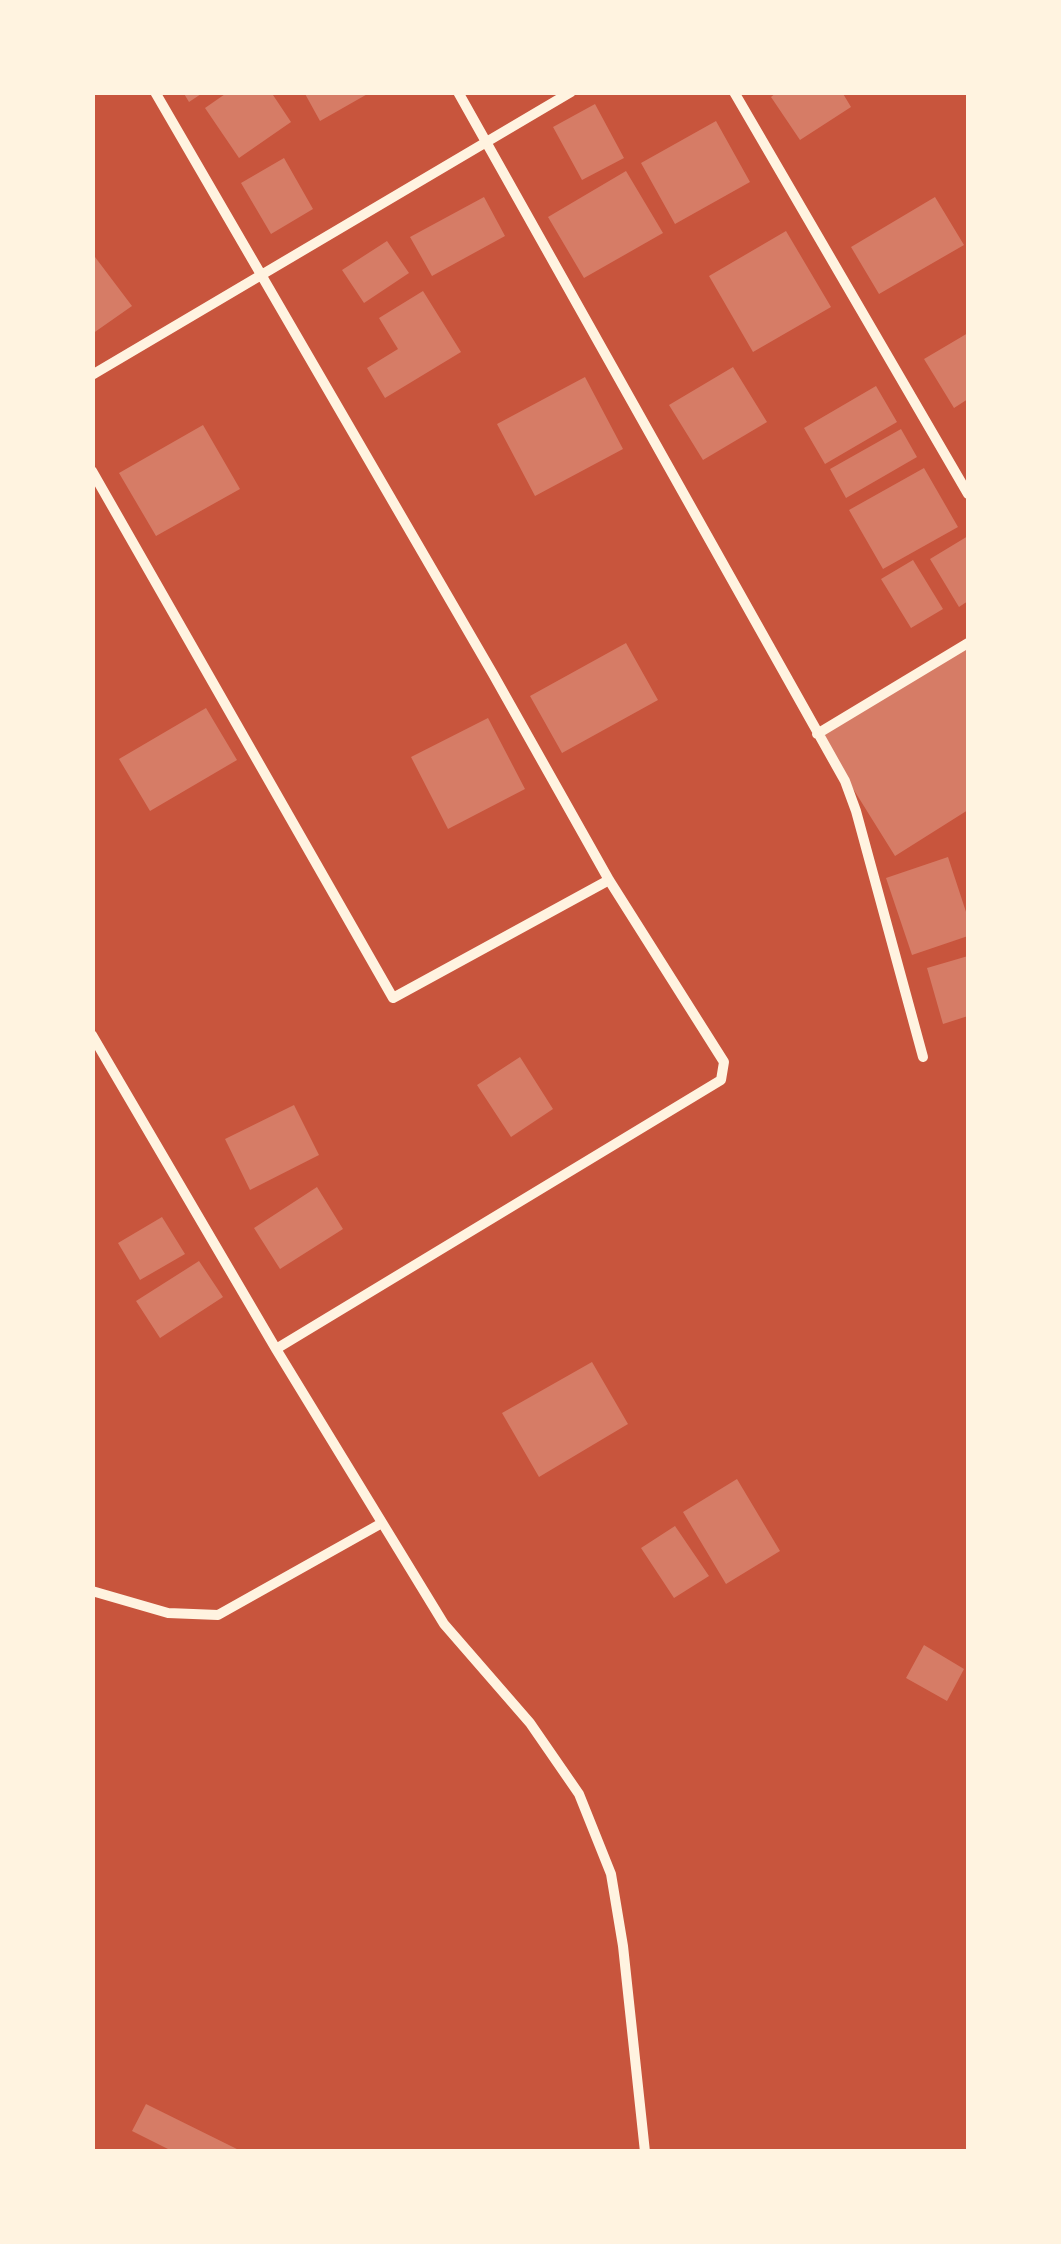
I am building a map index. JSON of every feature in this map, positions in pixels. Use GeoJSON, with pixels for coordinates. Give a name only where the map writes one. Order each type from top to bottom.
{"type":"FeatureCollection","features":[{"type":"Feature","properties":{"kind":"street"},"geometry":{"type":"LineString","coordinates":[[155,92],[609,880],[724,1062],[721,1080],[276,1350]]}},
{"type":"Feature","properties":{"kind":"street"},"geometry":{"type":"LineString","coordinates":[[458,92],[852,797],[923,1057]]}},
{"type":"Feature","properties":{"kind":"street"},"geometry":{"type":"LineString","coordinates":[[92,375],[571,92]]}},
{"type":"Feature","properties":{"kind":"street"},"geometry":{"type":"LineString","coordinates":[[734,92],[968,494]]}},
{"type":"Feature","properties":{"kind":"street"},"geometry":{"type":"LineString","coordinates":[[92,471],[393,998],[609,880]]}},
{"type":"Feature","properties":{"kind":"street"},"geometry":{"type":"LineString","coordinates":[[817,734],[968,643]]}},
{"type":"Feature","properties":{"kind":"street"},"geometry":{"type":"LineString","coordinates":[[92,1035],[276,1350],[444,1624],[530,1723],[579,1794],[611,1874],[623,1946],[645,2152]]}},
{"type":"Feature","properties":{"kind":"street"},"geometry":{"type":"LineString","coordinates":[[92,1591],[168,1613],[218,1615],[382,1524]]}},
{"type":"Feature","properties":{"kind":"building"},"geometry":{"type":"Polygon","coordinates":[[[183,92],[204,92],[189,102],[183,92]]]}},
{"type":"Feature","properties":{"kind":"building"},"geometry":{"type":"Polygon","coordinates":[[[228,92],[271,92],[291,122],[239,158],[205,108],[228,92]]]}},
{"type":"Feature","properties":{"kind":"building"},"geometry":{"type":"Polygon","coordinates":[[[304,92],[371,92],[320,121],[304,92]]]}},
{"type":"Feature","properties":{"kind":"building"},"geometry":{"type":"Polygon","coordinates":[[[777,92],[842,92],[851,107],[800,140],[771,97],[777,92]]]}},
{"type":"Feature","properties":{"kind":"building"},"geometry":{"type":"Polygon","coordinates":[[[595,104],[624,158],[582,180],[553,127],[595,104]]]}},
{"type":"Feature","properties":{"kind":"building"},"geometry":{"type":"Polygon","coordinates":[[[716,121],[750,182],[675,224],[641,163],[716,121]]]}},
{"type":"Feature","properties":{"kind":"building"},"geometry":{"type":"Polygon","coordinates":[[[284,158],[313,209],[271,234],[241,183],[284,158]]]}},
{"type":"Feature","properties":{"kind":"building"},"geometry":{"type":"Polygon","coordinates":[[[626,171],[663,233],[584,278],[548,217],[626,171]]]}},
{"type":"Feature","properties":{"kind":"building"},"geometry":{"type":"Polygon","coordinates":[[[484,197],[505,236],[432,276],[410,237],[484,197]]]}},
{"type":"Feature","properties":{"kind":"building"},"geometry":{"type":"Polygon","coordinates":[[[935,197],[964,245],[879,294],[851,247],[935,197]]]}},
{"type":"Feature","properties":{"kind":"building"},"geometry":{"type":"Polygon","coordinates":[[[786,231],[831,307],[753,352],[709,276],[786,231]]]}},
{"type":"Feature","properties":{"kind":"building"},"geometry":{"type":"Polygon","coordinates":[[[387,241],[409,273],[364,303],[342,270],[387,241]]]}},
{"type":"Feature","properties":{"kind":"building"},"geometry":{"type":"Polygon","coordinates":[[[92,253],[132,306],[92,334],[92,253]]]}},
{"type":"Feature","properties":{"kind":"building"},"geometry":{"type":"Polygon","coordinates":[[[423,291],[461,352],[385,398],[367,368],[398,349],[379,318],[423,291]]]}},
{"type":"Feature","properties":{"kind":"building"},"geometry":{"type":"Polygon","coordinates":[[[968,333],[968,399],[954,408],[924,359],[968,333]]]}},
{"type":"Feature","properties":{"kind":"building"},"geometry":{"type":"Polygon","coordinates":[[[733,367],[767,422],[703,460],[669,405],[733,367]]]}},
{"type":"Feature","properties":{"kind":"building"},"geometry":{"type":"Polygon","coordinates":[[[585,377],[623,449],[535,496],[497,424],[585,377]]]}},
{"type":"Feature","properties":{"kind":"building"},"geometry":{"type":"Polygon","coordinates":[[[876,386],[897,422],[825,464],[804,428],[876,386]]]}},
{"type":"Feature","properties":{"kind":"building"},"geometry":{"type":"Polygon","coordinates":[[[203,425],[240,489],[156,536],[119,473],[203,425]]]}},
{"type":"Feature","properties":{"kind":"building"},"geometry":{"type":"Polygon","coordinates":[[[901,429],[917,457],[846,498],[830,469],[901,429]]]}},
{"type":"Feature","properties":{"kind":"building"},"geometry":{"type":"Polygon","coordinates":[[[924,468],[958,527],[883,569],[849,510],[924,468]]]}},
{"type":"Feature","properties":{"kind":"building"},"geometry":{"type":"Polygon","coordinates":[[[968,536],[968,601],[959,607],[930,559],[968,536]]]}},
{"type":"Feature","properties":{"kind":"building"},"geometry":{"type":"Polygon","coordinates":[[[913,560],[943,609],[911,628],[881,579],[913,560]]]}},
{"type":"Feature","properties":{"kind":"building"},"geometry":{"type":"Polygon","coordinates":[[[626,643],[658,700],[562,753],[530,696],[626,643]]]}},
{"type":"Feature","properties":{"kind":"building"},"geometry":{"type":"Polygon","coordinates":[[[968,646],[968,810],[895,856],[819,734],[968,646]]]}},
{"type":"Feature","properties":{"kind":"building"},"geometry":{"type":"Polygon","coordinates":[[[206,708],[237,760],[150,811],[119,759],[206,708]]]}},
{"type":"Feature","properties":{"kind":"building"},"geometry":{"type":"Polygon","coordinates":[[[488,718],[525,789],[448,829],[411,757],[488,718]]]}},
{"type":"Feature","properties":{"kind":"building"},"geometry":{"type":"Polygon","coordinates":[[[948,857],[968,918],[968,936],[912,955],[886,878],[948,857]]]}},
{"type":"Feature","properties":{"kind":"building"},"geometry":{"type":"Polygon","coordinates":[[[968,956],[968,1016],[943,1024],[927,968],[968,956]]]}},
{"type":"Feature","properties":{"kind":"building"},"geometry":{"type":"Polygon","coordinates":[[[520,1057],[553,1109],[511,1137],[477,1085],[520,1057]]]}},
{"type":"Feature","properties":{"kind":"building"},"geometry":{"type":"Polygon","coordinates":[[[294,1105],[319,1155],[250,1190],[225,1139],[294,1105]]]}},
{"type":"Feature","properties":{"kind":"building"},"geometry":{"type":"Polygon","coordinates":[[[317,1187],[343,1229],[280,1269],[254,1228],[317,1187]]]}},
{"type":"Feature","properties":{"kind":"building"},"geometry":{"type":"Polygon","coordinates":[[[162,1217],[185,1254],[140,1280],[118,1243],[162,1217]]]}},
{"type":"Feature","properties":{"kind":"building"},"geometry":{"type":"Polygon","coordinates":[[[199,1261],[223,1297],[160,1338],[136,1301],[199,1261]]]}},
{"type":"Feature","properties":{"kind":"building"},"geometry":{"type":"Polygon","coordinates":[[[592,1362],[628,1424],[539,1477],[502,1413],[592,1362]]]}},
{"type":"Feature","properties":{"kind":"building"},"geometry":{"type":"Polygon","coordinates":[[[737,1479],[780,1551],[726,1584],[683,1512],[737,1479]]]}},
{"type":"Feature","properties":{"kind":"building"},"geometry":{"type":"Polygon","coordinates":[[[675,1526],[709,1576],[674,1598],[641,1548],[675,1526]]]}},
{"type":"Feature","properties":{"kind":"building"},"geometry":{"type":"Polygon","coordinates":[[[924,1645],[964,1669],[947,1701],[906,1678],[924,1645]]]}},
{"type":"Feature","properties":{"kind":"building"},"geometry":{"type":"Polygon","coordinates":[[[146,2104],[243,2152],[174,2152],[132,2131],[146,2104]]]}}]}
